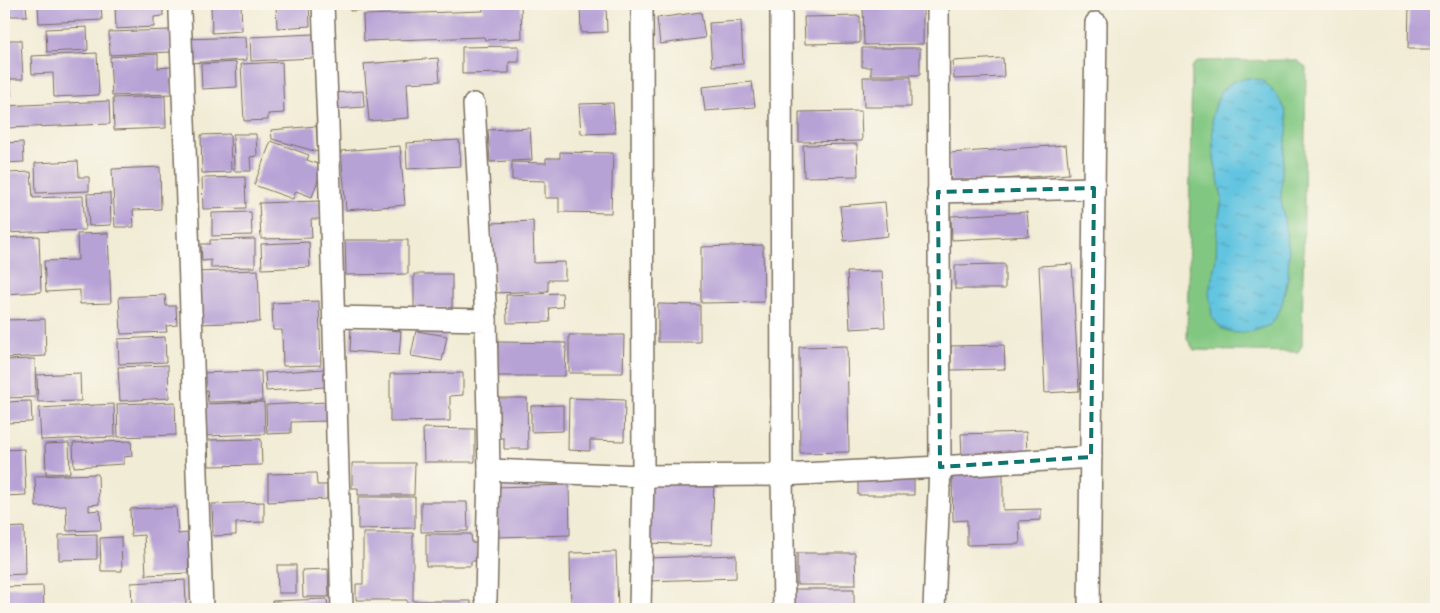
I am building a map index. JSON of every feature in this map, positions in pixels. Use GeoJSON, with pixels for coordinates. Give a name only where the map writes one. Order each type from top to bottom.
{"type":"FeatureCollection","features":[{"type":"Feature","properties":{"kind":"street"},"geometry":{"type":"LineString","coordinates":[[181,4],[202,609]]}},
{"type":"Feature","properties":{"kind":"street"},"geometry":{"type":"LineString","coordinates":[[323,4],[342,609]]}},
{"type":"Feature","properties":{"kind":"street"},"geometry":{"type":"LineString","coordinates":[[640,609],[643,476],[642,4]]}},
{"type":"Feature","properties":{"kind":"street"},"geometry":{"type":"LineString","coordinates":[[781,4],[784,609]]}},
{"type":"Feature","properties":{"kind":"street"},"geometry":{"type":"LineString","coordinates":[[934,609],[940,467],[938,4]]}},
{"type":"Feature","properties":{"kind":"street"},"geometry":{"type":"LineString","coordinates":[[1089,609],[1096,23]]}},
{"type":"Feature","properties":{"kind":"street"},"geometry":{"type":"LineString","coordinates":[[474,104],[486,320],[489,470],[486,600]]}},
{"type":"Feature","properties":{"kind":"street"},"geometry":{"type":"LineString","coordinates":[[938,192],[1094,188]]}},
{"type":"Feature","properties":{"kind":"street"},"geometry":{"type":"LineString","coordinates":[[334,317],[486,320]]}},
{"type":"Feature","properties":{"kind":"street"},"geometry":{"type":"LineString","coordinates":[[489,470],[643,476],[782,475],[1091,457]]}},
{"type":"Feature","properties":{"kind":"highlighted area"},"geometry":{"type":"Polygon","coordinates":[[[1094,188],[1091,457],[940,467],[938,192],[1094,188]]]}},
{"type":"Feature","properties":{"kind":"green space"},"geometry":{"type":"Polygon","coordinates":[[[1296,60],[1306,67],[1302,346],[1298,352],[1194,350],[1187,339],[1192,67],[1198,61],[1296,60]]]}},
{"type":"Feature","properties":{"kind":"water"},"geometry":{"type":"Polygon","coordinates":[[[1248,78],[1262,80],[1275,93],[1285,109],[1288,125],[1282,169],[1281,199],[1289,252],[1288,278],[1281,308],[1272,324],[1254,331],[1236,333],[1222,329],[1212,317],[1209,292],[1216,258],[1217,227],[1222,199],[1213,153],[1212,116],[1220,92],[1233,81],[1248,78]]]}},
{"type":"Feature","properties":{"kind":"building"},"geometry":{"type":"Polygon","coordinates":[[[4,4],[26,4],[27,16],[4,16],[4,4]]]}},
{"type":"Feature","properties":{"kind":"building"},"geometry":{"type":"Polygon","coordinates":[[[38,4],[101,4],[102,20],[39,23],[38,4]]]}},
{"type":"Feature","properties":{"kind":"building"},"geometry":{"type":"Polygon","coordinates":[[[115,4],[163,4],[163,16],[154,17],[154,27],[116,29],[115,4]]]}},
{"type":"Feature","properties":{"kind":"building"},"geometry":{"type":"Polygon","coordinates":[[[211,4],[241,4],[242,31],[212,33],[211,4]]]}},
{"type":"Feature","properties":{"kind":"building"},"geometry":{"type":"Polygon","coordinates":[[[276,4],[309,4],[310,26],[277,28],[276,4]]]}},
{"type":"Feature","properties":{"kind":"building"},"geometry":{"type":"Polygon","coordinates":[[[350,4],[403,4],[404,7],[350,11],[350,4]]]}},
{"type":"Feature","properties":{"kind":"building"},"geometry":{"type":"Polygon","coordinates":[[[424,4],[452,4],[452,6],[424,7],[424,4]]]}},
{"type":"Feature","properties":{"kind":"building"},"geometry":{"type":"Polygon","coordinates":[[[483,4],[521,4],[522,38],[485,40],[484,37],[364,41],[363,15],[483,11],[483,4]]]}},
{"type":"Feature","properties":{"kind":"building"},"geometry":{"type":"Polygon","coordinates":[[[580,4],[606,4],[607,32],[581,33],[580,4]]]}},
{"type":"Feature","properties":{"kind":"building"},"geometry":{"type":"Polygon","coordinates":[[[863,4],[923,4],[923,44],[864,45],[863,4]]]}},
{"type":"Feature","properties":{"kind":"building"},"geometry":{"type":"Polygon","coordinates":[[[1409,4],[1436,4],[1436,49],[1408,49],[1409,4]]]}},
{"type":"Feature","properties":{"kind":"building"},"geometry":{"type":"Polygon","coordinates":[[[701,12],[705,38],[660,44],[657,18],[701,12]]]}},
{"type":"Feature","properties":{"kind":"building"},"geometry":{"type":"Polygon","coordinates":[[[860,16],[860,43],[805,44],[804,17],[860,16]]]}},
{"type":"Feature","properties":{"kind":"building"},"geometry":{"type":"Polygon","coordinates":[[[741,21],[743,64],[712,66],[709,23],[741,21]]]}},
{"type":"Feature","properties":{"kind":"building"},"geometry":{"type":"Polygon","coordinates":[[[87,27],[88,50],[47,52],[46,29],[87,27]]]}},
{"type":"Feature","properties":{"kind":"building"},"geometry":{"type":"Polygon","coordinates":[[[170,30],[171,52],[110,55],[109,32],[170,30]]]}},
{"type":"Feature","properties":{"kind":"building"},"geometry":{"type":"Polygon","coordinates":[[[313,34],[314,58],[251,61],[250,37],[313,34]]]}},
{"type":"Feature","properties":{"kind":"building"},"geometry":{"type":"Polygon","coordinates":[[[246,37],[247,60],[187,63],[186,39],[246,37]]]}},
{"type":"Feature","properties":{"kind":"building"},"geometry":{"type":"Polygon","coordinates":[[[4,40],[21,40],[23,79],[10,79],[11,96],[4,96],[4,40]]]}},
{"type":"Feature","properties":{"kind":"building"},"geometry":{"type":"Polygon","coordinates":[[[519,46],[519,62],[509,62],[509,73],[462,74],[462,47],[519,46]]]}},
{"type":"Feature","properties":{"kind":"building"},"geometry":{"type":"Polygon","coordinates":[[[862,48],[920,48],[920,75],[871,75],[871,67],[862,67],[862,48]]]}},
{"type":"Feature","properties":{"kind":"building"},"geometry":{"type":"Polygon","coordinates":[[[97,53],[99,95],[54,97],[53,73],[32,74],[31,56],[97,53]]]}},
{"type":"Feature","properties":{"kind":"building"},"geometry":{"type":"Polygon","coordinates":[[[158,54],[158,68],[171,67],[172,94],[112,96],[110,57],[158,54]]]}},
{"type":"Feature","properties":{"kind":"building"},"geometry":{"type":"Polygon","coordinates":[[[438,58],[440,81],[407,83],[409,118],[369,121],[364,64],[438,58]]]}},
{"type":"Feature","properties":{"kind":"building"},"geometry":{"type":"Polygon","coordinates":[[[1003,58],[1004,77],[954,79],[953,61],[1003,58]]]}},
{"type":"Feature","properties":{"kind":"building"},"geometry":{"type":"Polygon","coordinates":[[[236,62],[237,87],[202,89],[201,64],[236,62]]]}},
{"type":"Feature","properties":{"kind":"building"},"geometry":{"type":"Polygon","coordinates":[[[282,62],[284,113],[268,114],[268,120],[244,121],[241,64],[282,62]]]}},
{"type":"Feature","properties":{"kind":"building"},"geometry":{"type":"Polygon","coordinates":[[[863,77],[911,77],[911,107],[864,107],[863,77]]]}},
{"type":"Feature","properties":{"kind":"building"},"geometry":{"type":"Polygon","coordinates":[[[752,82],[755,107],[705,111],[702,87],[752,82]]]}},
{"type":"Feature","properties":{"kind":"building"},"geometry":{"type":"Polygon","coordinates":[[[363,91],[364,107],[335,109],[334,93],[363,91]]]}},
{"type":"Feature","properties":{"kind":"building"},"geometry":{"type":"Polygon","coordinates":[[[165,96],[166,128],[114,130],[113,98],[165,96]]]}},
{"type":"Feature","properties":{"kind":"building"},"geometry":{"type":"Polygon","coordinates":[[[109,101],[110,124],[5,128],[4,106],[109,101]]]}},
{"type":"Feature","properties":{"kind":"building"},"geometry":{"type":"Polygon","coordinates":[[[613,103],[615,133],[581,134],[579,104],[613,103]]]}},
{"type":"Feature","properties":{"kind":"building"},"geometry":{"type":"Polygon","coordinates":[[[861,111],[862,141],[799,142],[799,112],[861,111]]]}},
{"type":"Feature","properties":{"kind":"building"},"geometry":{"type":"Polygon","coordinates":[[[316,126],[318,152],[272,139],[271,130],[316,126]]]}},
{"type":"Feature","properties":{"kind":"building"},"geometry":{"type":"Polygon","coordinates":[[[530,128],[532,160],[490,162],[488,130],[530,128]]]}},
{"type":"Feature","properties":{"kind":"building"},"geometry":{"type":"Polygon","coordinates":[[[230,134],[231,172],[202,173],[201,135],[230,134]]]}},
{"type":"Feature","properties":{"kind":"building"},"geometry":{"type":"Polygon","coordinates":[[[233,134],[256,134],[257,156],[250,157],[251,171],[234,171],[233,134]]]}},
{"type":"Feature","properties":{"kind":"building"},"geometry":{"type":"Polygon","coordinates":[[[459,140],[461,166],[407,169],[406,143],[459,140]]]}},
{"type":"Feature","properties":{"kind":"building"},"geometry":{"type":"Polygon","coordinates":[[[271,141],[309,155],[307,160],[323,166],[312,197],[296,191],[293,199],[254,185],[271,141]]]}},
{"type":"Feature","properties":{"kind":"building"},"geometry":{"type":"Polygon","coordinates":[[[23,142],[24,162],[4,163],[4,143],[23,142]]]}},
{"type":"Feature","properties":{"kind":"building"},"geometry":{"type":"Polygon","coordinates":[[[857,144],[858,176],[804,177],[803,145],[857,144]]]}},
{"type":"Feature","properties":{"kind":"building"},"geometry":{"type":"Polygon","coordinates":[[[1066,145],[1069,174],[951,183],[949,153],[1066,145]]]}},
{"type":"Feature","properties":{"kind":"building"},"geometry":{"type":"Polygon","coordinates":[[[400,146],[405,205],[346,210],[341,151],[400,146]]]}},
{"type":"Feature","properties":{"kind":"building"},"geometry":{"type":"Polygon","coordinates":[[[560,152],[613,153],[611,213],[559,212],[559,198],[545,198],[545,181],[512,180],[512,162],[546,163],[546,158],[560,158],[560,152]]]}},
{"type":"Feature","properties":{"kind":"building"},"geometry":{"type":"Polygon","coordinates":[[[78,161],[79,177],[89,177],[89,191],[36,193],[35,163],[78,161]]]}},
{"type":"Feature","properties":{"kind":"building"},"geometry":{"type":"Polygon","coordinates":[[[160,167],[161,209],[133,210],[134,227],[115,227],[112,169],[160,167]]]}},
{"type":"Feature","properties":{"kind":"building"},"geometry":{"type":"Polygon","coordinates":[[[31,172],[33,198],[83,196],[85,230],[4,233],[4,199],[7,199],[6,173],[31,172]]]}},
{"type":"Feature","properties":{"kind":"building"},"geometry":{"type":"Polygon","coordinates":[[[245,177],[246,208],[203,209],[202,178],[245,177]]]}},
{"type":"Feature","properties":{"kind":"building"},"geometry":{"type":"Polygon","coordinates":[[[110,193],[111,225],[89,226],[87,194],[110,193]]]}},
{"type":"Feature","properties":{"kind":"building"},"geometry":{"type":"Polygon","coordinates":[[[320,201],[320,219],[311,219],[312,238],[261,239],[259,203],[320,201]]]}},
{"type":"Feature","properties":{"kind":"building"},"geometry":{"type":"Polygon","coordinates":[[[885,202],[888,236],[844,241],[840,206],[885,202]]]}},
{"type":"Feature","properties":{"kind":"building"},"geometry":{"type":"Polygon","coordinates":[[[251,212],[252,235],[212,236],[212,213],[251,212]]]}},
{"type":"Feature","properties":{"kind":"building"},"geometry":{"type":"Polygon","coordinates":[[[1027,212],[1029,236],[952,240],[951,216],[1027,212]]]}},
{"type":"Feature","properties":{"kind":"building"},"geometry":{"type":"Polygon","coordinates":[[[533,221],[534,263],[565,262],[565,280],[548,280],[548,291],[494,293],[492,223],[533,221]]]}},
{"type":"Feature","properties":{"kind":"building"},"geometry":{"type":"Polygon","coordinates":[[[108,233],[111,303],[80,304],[80,290],[46,292],[44,261],[78,260],[77,234],[108,233]]]}},
{"type":"Feature","properties":{"kind":"building"},"geometry":{"type":"Polygon","coordinates":[[[39,236],[41,292],[4,294],[4,238],[39,236]]]}},
{"type":"Feature","properties":{"kind":"building"},"geometry":{"type":"Polygon","coordinates":[[[255,239],[255,267],[211,268],[211,260],[202,261],[201,244],[210,244],[210,240],[255,239]]]}},
{"type":"Feature","properties":{"kind":"building"},"geometry":{"type":"Polygon","coordinates":[[[345,240],[408,240],[408,274],[346,275],[345,240]]]}},
{"type":"Feature","properties":{"kind":"building"},"geometry":{"type":"Polygon","coordinates":[[[309,242],[310,267],[262,269],[261,244],[309,242]]]}},
{"type":"Feature","properties":{"kind":"building"},"geometry":{"type":"Polygon","coordinates":[[[763,245],[764,302],[701,303],[701,247],[763,245]]]}},
{"type":"Feature","properties":{"kind":"building"},"geometry":{"type":"Polygon","coordinates":[[[1005,264],[1005,289],[955,289],[955,265],[1005,264]]]}},
{"type":"Feature","properties":{"kind":"building"},"geometry":{"type":"Polygon","coordinates":[[[1072,264],[1079,391],[1045,393],[1039,266],[1072,264]]]}},
{"type":"Feature","properties":{"kind":"building"},"geometry":{"type":"Polygon","coordinates":[[[258,270],[260,322],[197,324],[195,272],[258,270]]]}},
{"type":"Feature","properties":{"kind":"building"},"geometry":{"type":"Polygon","coordinates":[[[882,271],[885,327],[850,329],[847,272],[882,271]]]}},
{"type":"Feature","properties":{"kind":"building"},"geometry":{"type":"Polygon","coordinates":[[[414,274],[452,274],[452,308],[414,308],[414,274]]]}},
{"type":"Feature","properties":{"kind":"building"},"geometry":{"type":"Polygon","coordinates":[[[562,293],[563,307],[549,308],[550,322],[507,323],[506,295],[562,293]]]}},
{"type":"Feature","properties":{"kind":"building"},"geometry":{"type":"Polygon","coordinates":[[[165,295],[166,306],[176,306],[177,325],[166,326],[167,332],[121,334],[119,297],[165,295]]]}},
{"type":"Feature","properties":{"kind":"building"},"geometry":{"type":"Polygon","coordinates":[[[319,301],[321,365],[283,366],[282,330],[273,330],[272,303],[319,301]]]}},
{"type":"Feature","properties":{"kind":"building"},"geometry":{"type":"Polygon","coordinates":[[[658,304],[700,305],[700,342],[658,342],[658,304]]]}},
{"type":"Feature","properties":{"kind":"building"},"geometry":{"type":"Polygon","coordinates":[[[45,319],[46,356],[4,358],[4,320],[45,319]]]}},
{"type":"Feature","properties":{"kind":"building"},"geometry":{"type":"Polygon","coordinates":[[[351,327],[401,331],[399,355],[350,351],[351,327]]]}},
{"type":"Feature","properties":{"kind":"building"},"geometry":{"type":"Polygon","coordinates":[[[416,331],[447,336],[442,361],[411,356],[416,331]]]}},
{"type":"Feature","properties":{"kind":"building"},"geometry":{"type":"Polygon","coordinates":[[[569,335],[624,335],[623,373],[569,373],[569,335]]]}},
{"type":"Feature","properties":{"kind":"building"},"geometry":{"type":"Polygon","coordinates":[[[165,337],[166,362],[119,364],[118,339],[165,337]]]}},
{"type":"Feature","properties":{"kind":"building"},"geometry":{"type":"Polygon","coordinates":[[[498,342],[566,343],[565,376],[497,376],[498,342]]]}},
{"type":"Feature","properties":{"kind":"building"},"geometry":{"type":"Polygon","coordinates":[[[1004,345],[1005,369],[951,370],[951,346],[1004,345]]]}},
{"type":"Feature","properties":{"kind":"building"},"geometry":{"type":"Polygon","coordinates":[[[847,346],[849,452],[800,453],[799,347],[847,346]]]}},
{"type":"Feature","properties":{"kind":"building"},"geometry":{"type":"Polygon","coordinates":[[[35,359],[36,397],[4,398],[4,360],[35,359]]]}},
{"type":"Feature","properties":{"kind":"building"},"geometry":{"type":"Polygon","coordinates":[[[168,365],[169,398],[120,401],[118,367],[168,365]]]}},
{"type":"Feature","properties":{"kind":"building"},"geometry":{"type":"Polygon","coordinates":[[[324,369],[325,387],[266,391],[265,373],[324,369]]]}},
{"type":"Feature","properties":{"kind":"building"},"geometry":{"type":"Polygon","coordinates":[[[261,371],[262,401],[208,402],[207,390],[200,391],[199,373],[261,371]]]}},
{"type":"Feature","properties":{"kind":"building"},"geometry":{"type":"Polygon","coordinates":[[[80,373],[81,401],[38,402],[37,375],[80,373]]]}},
{"type":"Feature","properties":{"kind":"building"},"geometry":{"type":"Polygon","coordinates":[[[463,373],[463,395],[450,396],[450,421],[390,422],[390,374],[463,373]]]}},
{"type":"Feature","properties":{"kind":"building"},"geometry":{"type":"Polygon","coordinates":[[[495,398],[527,398],[528,449],[504,449],[504,438],[496,438],[495,398]]]}},
{"type":"Feature","properties":{"kind":"building"},"geometry":{"type":"Polygon","coordinates":[[[569,398],[625,400],[624,441],[590,440],[590,451],[568,450],[569,398]]]}},
{"type":"Feature","properties":{"kind":"building"},"geometry":{"type":"Polygon","coordinates":[[[31,401],[32,422],[4,423],[4,402],[31,401]]]}},
{"type":"Feature","properties":{"kind":"building"},"geometry":{"type":"Polygon","coordinates":[[[175,402],[176,435],[118,437],[117,404],[175,402]]]}},
{"type":"Feature","properties":{"kind":"building"},"geometry":{"type":"Polygon","coordinates":[[[264,402],[265,434],[205,436],[204,404],[264,402]]]}},
{"type":"Feature","properties":{"kind":"building"},"geometry":{"type":"Polygon","coordinates":[[[327,402],[328,421],[291,422],[291,433],[267,434],[266,405],[327,402]]]}},
{"type":"Feature","properties":{"kind":"building"},"geometry":{"type":"Polygon","coordinates":[[[114,404],[115,437],[41,440],[39,408],[114,404]]]}},
{"type":"Feature","properties":{"kind":"building"},"geometry":{"type":"Polygon","coordinates":[[[563,405],[563,431],[531,432],[531,406],[563,405]]]}},
{"type":"Feature","properties":{"kind":"building"},"geometry":{"type":"Polygon","coordinates":[[[423,428],[475,429],[475,462],[424,462],[423,428]]]}},
{"type":"Feature","properties":{"kind":"building"},"geometry":{"type":"Polygon","coordinates":[[[1026,432],[1027,454],[962,456],[961,434],[1026,432]]]}},
{"type":"Feature","properties":{"kind":"building"},"geometry":{"type":"Polygon","coordinates":[[[261,439],[262,465],[209,466],[208,440],[261,439]]]}},
{"type":"Feature","properties":{"kind":"building"},"geometry":{"type":"Polygon","coordinates":[[[131,441],[132,456],[124,457],[124,464],[74,467],[73,443],[131,441]]]}},
{"type":"Feature","properties":{"kind":"building"},"geometry":{"type":"Polygon","coordinates":[[[69,443],[70,473],[46,474],[45,444],[69,443]]]}},
{"type":"Feature","properties":{"kind":"building"},"geometry":{"type":"Polygon","coordinates":[[[24,449],[26,495],[4,496],[4,450],[24,449]]]}},
{"type":"Feature","properties":{"kind":"building"},"geometry":{"type":"Polygon","coordinates":[[[352,463],[415,463],[414,495],[358,495],[358,488],[352,488],[352,463]]]}},
{"type":"Feature","properties":{"kind":"building"},"geometry":{"type":"Polygon","coordinates":[[[1003,470],[1003,510],[1041,509],[1041,520],[1019,521],[1020,544],[967,545],[967,520],[953,521],[952,471],[1003,470]]]}},
{"type":"Feature","properties":{"kind":"building"},"geometry":{"type":"Polygon","coordinates":[[[316,473],[317,485],[327,485],[327,499],[268,502],[268,474],[316,473]]]}},
{"type":"Feature","properties":{"kind":"building"},"geometry":{"type":"Polygon","coordinates":[[[98,474],[99,504],[89,505],[89,511],[100,510],[101,530],[67,531],[66,506],[36,507],[35,476],[98,474]]]}},
{"type":"Feature","properties":{"kind":"building"},"geometry":{"type":"Polygon","coordinates":[[[914,474],[914,495],[858,495],[858,475],[914,474]]]}},
{"type":"Feature","properties":{"kind":"building"},"geometry":{"type":"Polygon","coordinates":[[[648,477],[714,480],[712,545],[646,543],[648,477]]]}},
{"type":"Feature","properties":{"kind":"building"},"geometry":{"type":"Polygon","coordinates":[[[569,485],[570,535],[496,537],[494,487],[569,485]]]}},
{"type":"Feature","properties":{"kind":"building"},"geometry":{"type":"Polygon","coordinates":[[[358,497],[415,497],[415,528],[358,529],[358,497]]]}},
{"type":"Feature","properties":{"kind":"building"},"geometry":{"type":"Polygon","coordinates":[[[264,502],[264,522],[236,523],[236,535],[213,536],[212,504],[264,502]]]}},
{"type":"Feature","properties":{"kind":"building"},"geometry":{"type":"Polygon","coordinates":[[[421,502],[467,502],[468,531],[421,532],[421,502]]]}},
{"type":"Feature","properties":{"kind":"building"},"geometry":{"type":"Polygon","coordinates":[[[176,507],[178,534],[188,533],[189,573],[146,575],[144,535],[131,536],[130,509],[176,507]]]}},
{"type":"Feature","properties":{"kind":"building"},"geometry":{"type":"Polygon","coordinates":[[[24,527],[25,574],[4,575],[4,528],[24,527]]]}},
{"type":"Feature","properties":{"kind":"building"},"geometry":{"type":"Polygon","coordinates":[[[363,533],[413,533],[413,601],[471,601],[471,609],[407,609],[407,600],[356,600],[356,584],[363,584],[363,533]]]}},
{"type":"Feature","properties":{"kind":"building"},"geometry":{"type":"Polygon","coordinates":[[[97,534],[97,559],[59,560],[59,535],[97,534]]]}},
{"type":"Feature","properties":{"kind":"building"},"geometry":{"type":"Polygon","coordinates":[[[426,534],[471,534],[472,543],[478,543],[478,561],[471,561],[471,566],[426,566],[426,534]]]}},
{"type":"Feature","properties":{"kind":"building"},"geometry":{"type":"Polygon","coordinates":[[[121,537],[122,571],[101,571],[100,538],[121,537]]]}},
{"type":"Feature","properties":{"kind":"building"},"geometry":{"type":"Polygon","coordinates":[[[616,552],[618,609],[571,609],[570,553],[616,552]]]}},
{"type":"Feature","properties":{"kind":"building"},"geometry":{"type":"Polygon","coordinates":[[[797,553],[855,553],[856,585],[797,585],[797,553]]]}},
{"type":"Feature","properties":{"kind":"building"},"geometry":{"type":"Polygon","coordinates":[[[736,555],[736,578],[649,581],[648,558],[736,555]]]}},
{"type":"Feature","properties":{"kind":"building"},"geometry":{"type":"Polygon","coordinates":[[[277,565],[296,565],[296,593],[278,593],[277,565]]]}},
{"type":"Feature","properties":{"kind":"building"},"geometry":{"type":"Polygon","coordinates":[[[328,569],[329,597],[303,597],[302,570],[328,569]]]}},
{"type":"Feature","properties":{"kind":"building"},"geometry":{"type":"Polygon","coordinates":[[[185,580],[186,606],[132,608],[131,583],[185,580]]]}},
{"type":"Feature","properties":{"kind":"building"},"geometry":{"type":"Polygon","coordinates":[[[43,586],[44,609],[4,609],[4,587],[43,586]]]}},
{"type":"Feature","properties":{"kind":"building"},"geometry":{"type":"Polygon","coordinates":[[[793,589],[854,589],[854,609],[793,609],[793,589]]]}},
{"type":"Feature","properties":{"kind":"building"},"geometry":{"type":"Polygon","coordinates":[[[327,599],[328,609],[272,609],[272,601],[327,599]]]}}]}
